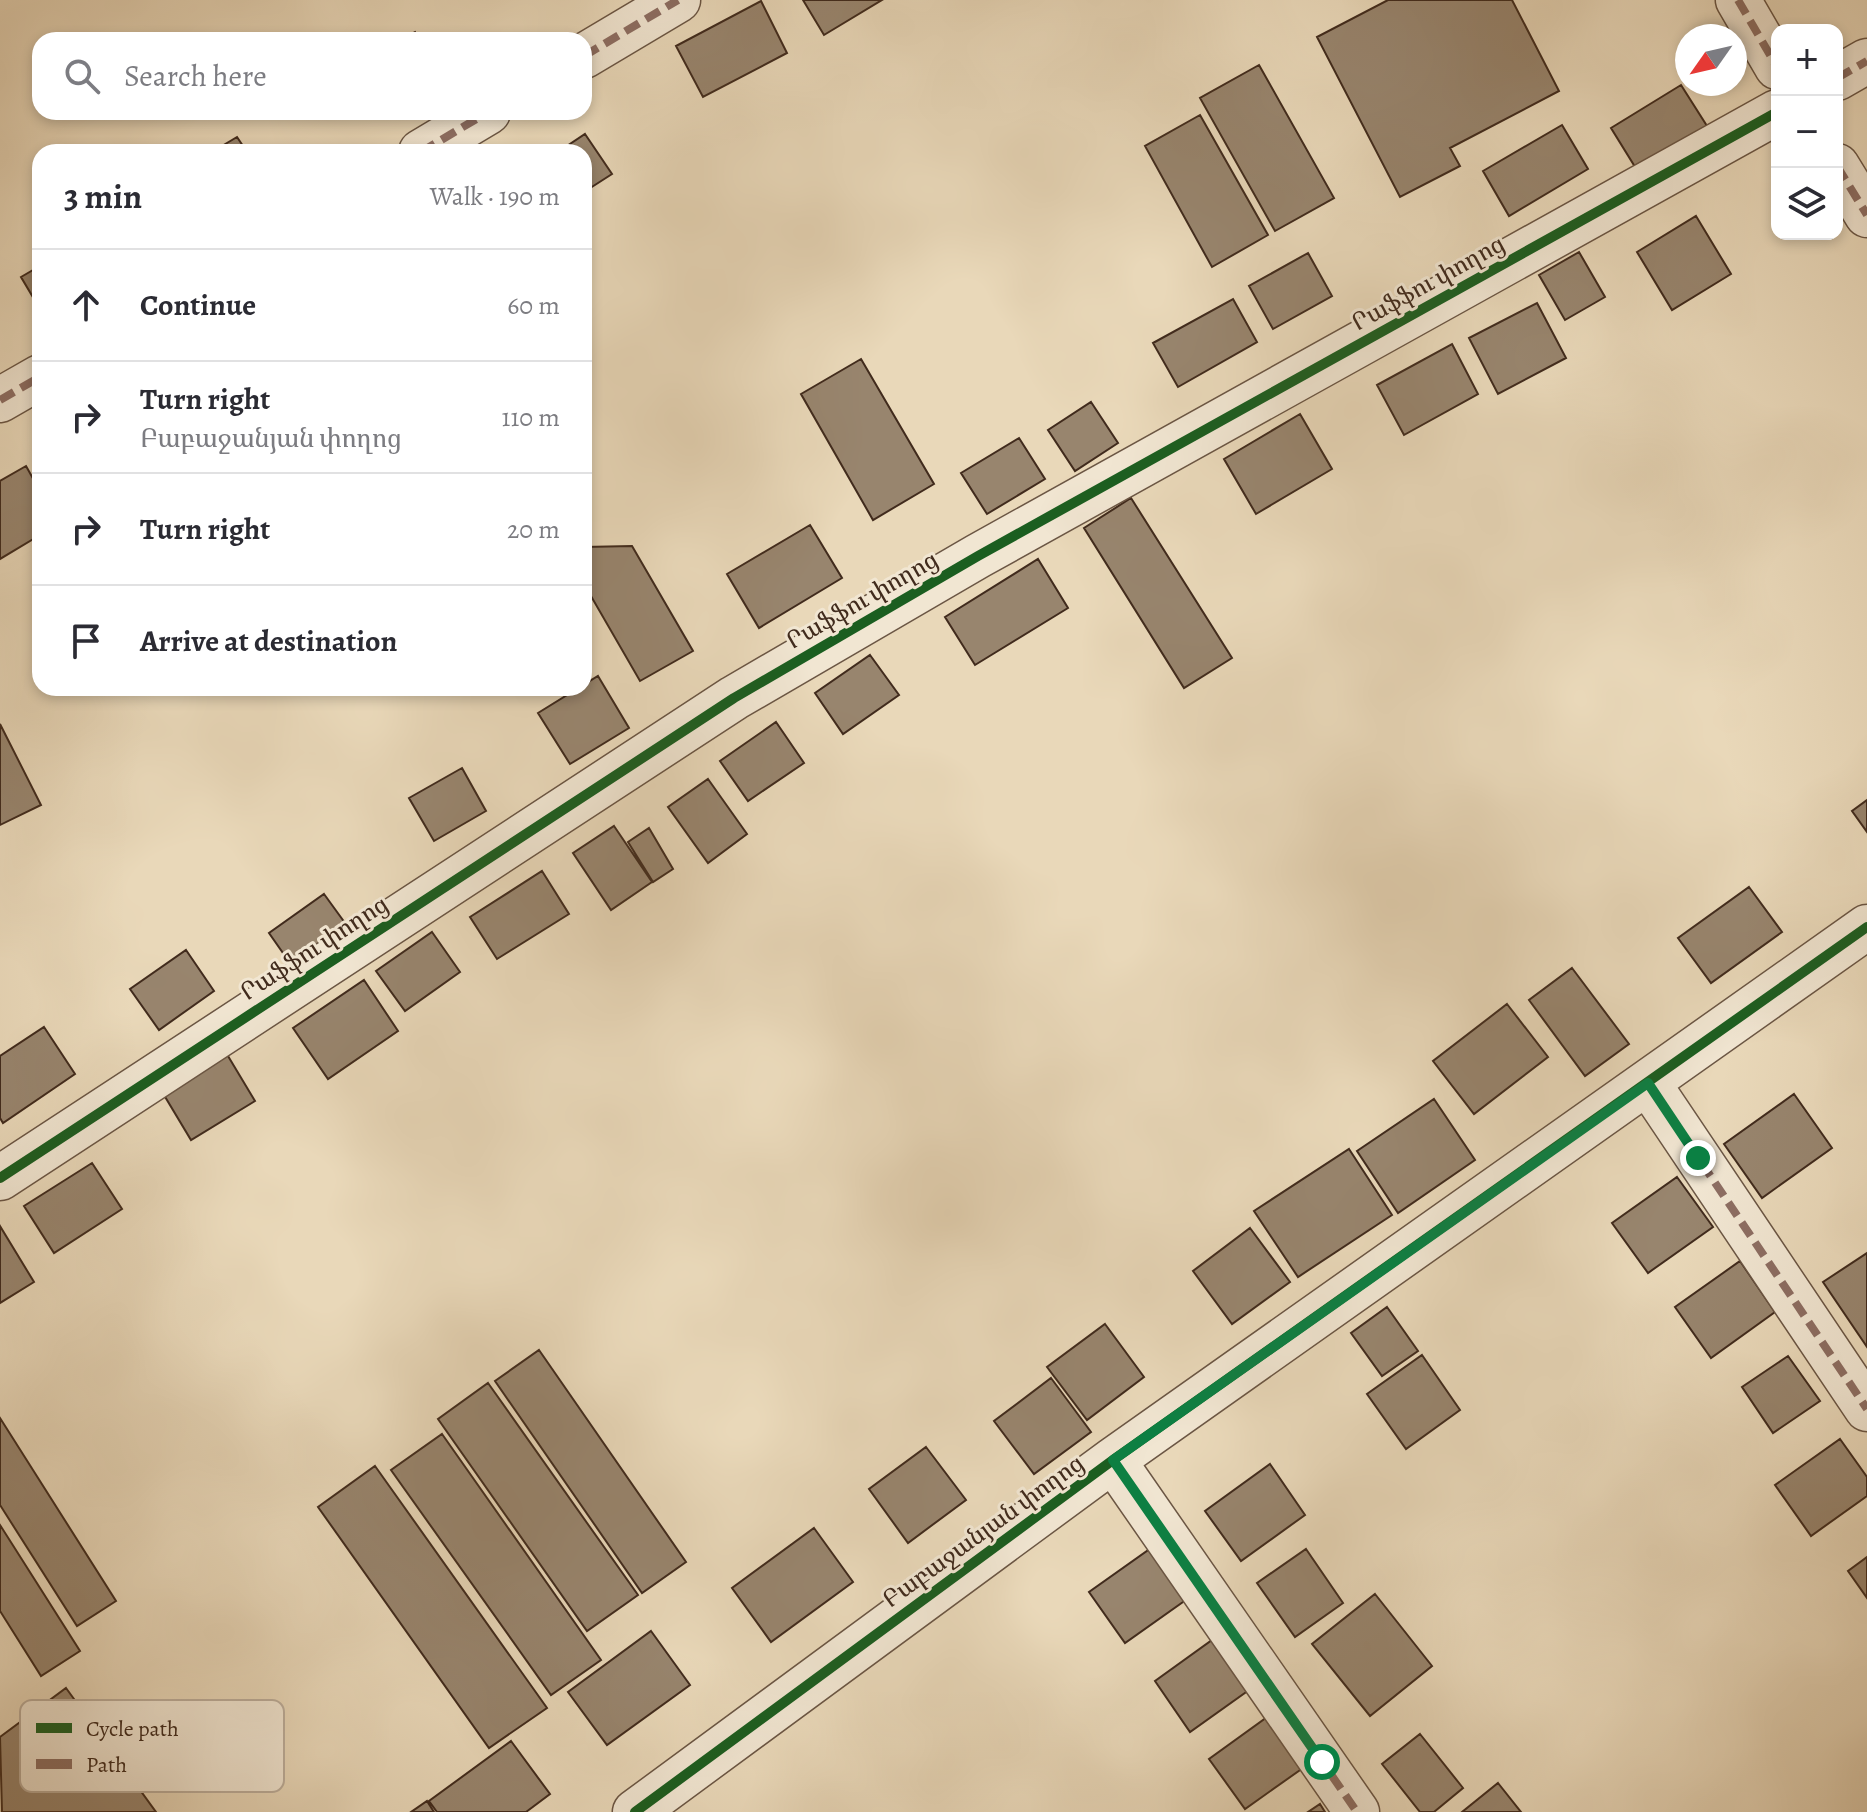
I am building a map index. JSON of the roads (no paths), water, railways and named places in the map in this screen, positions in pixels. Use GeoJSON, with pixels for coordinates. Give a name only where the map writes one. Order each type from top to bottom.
{"type":"FeatureCollection","features":[{"type":"Feature","properties":{"kind":"street"},"geometry":{"type":"LineString","coordinates":[[592,51],[678,0]]}},
{"type":"Feature","properties":{"kind":"street"},"geometry":{"type":"LineString","coordinates":[[1738,0],[1771,57]]}},
{"type":"Feature","properties":{"kind":"street"},"geometry":{"type":"LineString","coordinates":[[1843,75],[1867,61]]}},
{"type":"Feature","properties":{"kind":"street","name":"Րաֆֆու փողոց"},"geometry":{"type":"LineString","coordinates":[[0,1178],[734,698],[978,556],[1771,115]]}},
{"type":"Feature","properties":{"kind":"street"},"geometry":{"type":"LineString","coordinates":[[434,144],[475,120]]}},
{"type":"Feature","properties":{"kind":"street"},"geometry":{"type":"LineString","coordinates":[[1838,168],[1867,215]]}},
{"type":"Feature","properties":{"kind":"street"},"geometry":{"type":"LineString","coordinates":[[0,400],[32,382]]}},
{"type":"Feature","properties":{"kind":"street","name":"Բաբաջանյան փողոց"},"geometry":{"type":"LineString","coordinates":[[635,1812],[1113,1460],[1867,927]]}},
{"type":"Feature","properties":{"kind":"street"},"geometry":{"type":"LineString","coordinates":[[1648,1083],[1867,1409]]}},
{"type":"Feature","properties":{"kind":"street"},"geometry":{"type":"LineString","coordinates":[[1113,1460],[1357,1812]]}}]}
